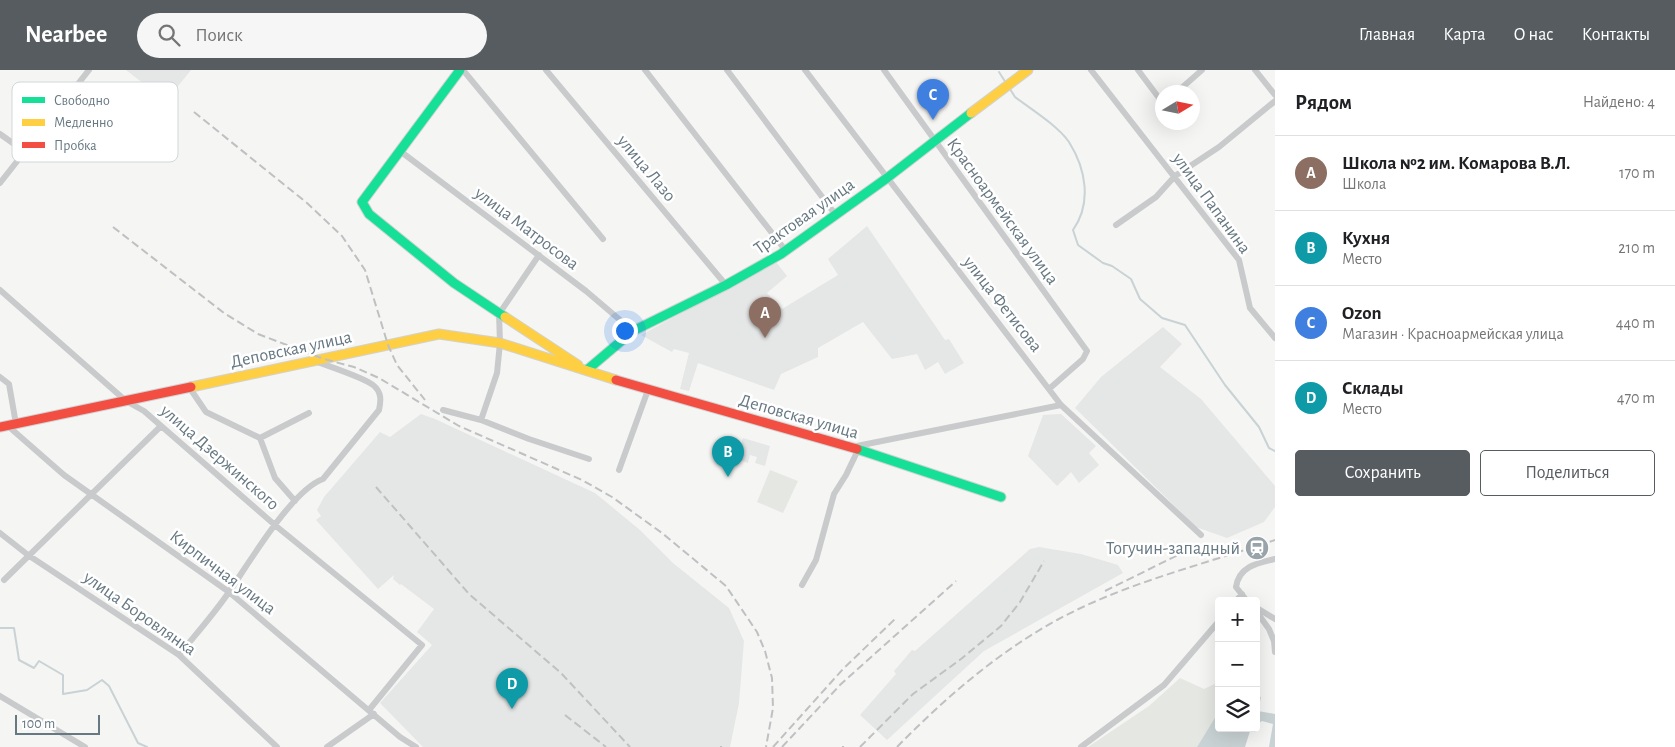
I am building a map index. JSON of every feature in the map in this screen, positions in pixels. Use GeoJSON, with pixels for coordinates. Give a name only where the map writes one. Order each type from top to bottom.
{"type":"FeatureCollection","features":[{"type":"Feature","properties":{"kind":"street"},"geometry":{"type":"LineString","coordinates":[[79,82],[89,70]]}},
{"type":"Feature","properties":{"kind":"street"},"geometry":{"type":"LineString","coordinates":[[400,152],[462,70],[603,238]]}},
{"type":"Feature","properties":{"kind":"street","name":"улица Лазо"},"geometry":{"type":"LineString","coordinates":[[546,70],[726,285]]}},
{"type":"Feature","properties":{"kind":"street"},"geometry":{"type":"LineString","coordinates":[[645,70],[786,250]]}},
{"type":"Feature","properties":{"kind":"street"},"geometry":{"type":"LineString","coordinates":[[727,70],[835,214]]}},
{"type":"Feature","properties":{"kind":"street","name":"улица Фетисова"},"geometry":{"type":"LineString","coordinates":[[805,70],[1061,405],[1201,535]]}},
{"type":"Feature","properties":{"kind":"street","name":"Красноармейская улица"},"geometry":{"type":"LineString","coordinates":[[884,70],[1087,351],[1083,359],[1049,389]]}},
{"type":"Feature","properties":{"kind":"street","name":"Трактовая улица"},"geometry":{"type":"LineString","coordinates":[[587,370],[633,331],[726,285],[786,250],[935,142],[1028,70]]}},
{"type":"Feature","properties":{"kind":"street","name":"улица Папанина"},"geometry":{"type":"LineString","coordinates":[[1091,70],[1239,260],[1250,308],[1275,338]]}},
{"type":"Feature","properties":{"kind":"street"},"geometry":{"type":"LineString","coordinates":[[1138,70],[1155,93]]}},
{"type":"Feature","properties":{"kind":"street"},"geometry":{"type":"LineString","coordinates":[[1185,85],[1202,70]]}},
{"type":"Feature","properties":{"kind":"street"},"geometry":{"type":"LineString","coordinates":[[1255,70],[1275,95]]}},
{"type":"Feature","properties":{"kind":"street"},"geometry":{"type":"LineString","coordinates":[[1116,225],[1156,196],[1175,176],[1219,147],[1275,101]]}},
{"type":"Feature","properties":{"kind":"street"},"geometry":{"type":"LineString","coordinates":[[0,134],[12,142]]}},
{"type":"Feature","properties":{"kind":"street","name":"Деповская улица"},"geometry":{"type":"LineString","coordinates":[[400,152],[362,202],[369,214],[454,284],[587,370]]}},
{"type":"Feature","properties":{"kind":"street","name":"улица Матросова"},"geometry":{"type":"LineString","coordinates":[[400,152],[586,291],[633,331]]}},
{"type":"Feature","properties":{"kind":"street"},"geometry":{"type":"LineString","coordinates":[[0,183],[16,162]]}},
{"type":"Feature","properties":{"kind":"street"},"geometry":{"type":"LineString","coordinates":[[481,420],[497,374],[500,343],[499,314],[539,255]]}},
{"type":"Feature","properties":{"kind":"street","name":"улица Дзержинского"},"geometry":{"type":"LineString","coordinates":[[0,290],[126,401],[144,411],[276,526],[422,645],[372,712]]}},
{"type":"Feature","properties":{"kind":"street","name":"Деповская улица"},"geometry":{"type":"LineString","coordinates":[[8,426],[439,334],[500,343],[648,390],[854,449],[1001,497]]}},
{"type":"Feature","properties":{"kind":"street"},"geometry":{"type":"LineString","coordinates":[[179,655],[229,592],[253,553],[295,501],[312,483],[323,479],[378,410],[381,402],[380,395],[373,385],[315,361]]}},
{"type":"Feature","properties":{"kind":"street"},"geometry":{"type":"LineString","coordinates":[[0,377],[9,384],[8,426]]}},
{"type":"Feature","properties":{"kind":"street"},"geometry":{"type":"LineString","coordinates":[[190,388],[206,412],[260,438],[268,455],[275,478],[295,501]]}},
{"type":"Feature","properties":{"kind":"street"},"geometry":{"type":"LineString","coordinates":[[619,470],[648,390]]}},
{"type":"Feature","properties":{"kind":"street"},"geometry":{"type":"LineString","coordinates":[[802,586],[816,560],[834,494],[846,475],[854,449],[1061,405]]}},
{"type":"Feature","properties":{"kind":"street"},"geometry":{"type":"LineString","coordinates":[[443,410],[481,420],[529,439],[589,459]]}},
{"type":"Feature","properties":{"kind":"street"},"geometry":{"type":"LineString","coordinates":[[260,438],[309,413]]}},
{"type":"Feature","properties":{"kind":"street","name":"Кирпичная улица"},"geometry":{"type":"LineString","coordinates":[[8,426],[64,474],[229,592],[400,737],[416,747]]}},
{"type":"Feature","properties":{"kind":"street"},"geometry":{"type":"LineString","coordinates":[[4,580],[161,426]]}},
{"type":"Feature","properties":{"kind":"street","name":"улица Боровлянка"},"geometry":{"type":"LineString","coordinates":[[0,533],[28,555],[179,655],[277,747]]}},
{"type":"Feature","properties":{"kind":"street"},"geometry":{"type":"LineString","coordinates":[[1244,597],[1236,587],[1237,582],[1247,567],[1275,559]]}},
{"type":"Feature","properties":{"kind":"street"},"geometry":{"type":"LineString","coordinates":[[1260,611],[1275,619]]}},
{"type":"Feature","properties":{"kind":"street"},"geometry":{"type":"LineString","coordinates":[[1260,615],[1270,629],[1275,652]]}},
{"type":"Feature","properties":{"kind":"street"},"geometry":{"type":"LineString","coordinates":[[1081,747],[1164,685],[1215,626]]}},
{"type":"Feature","properties":{"kind":"street"},"geometry":{"type":"LineString","coordinates":[[0,696],[85,747]]}},
{"type":"Feature","properties":{"kind":"street"},"geometry":{"type":"LineString","coordinates":[[327,747],[372,712]]}},
{"type":"Feature","properties":{"kind":"shaded area"},"geometry":{"type":"Polygon","coordinates":[[[126,70],[191,70],[178,86],[178,82],[141,82],[126,70]]]}},
{"type":"Feature","properties":{"kind":"shaded area"},"geometry":{"type":"Polygon","coordinates":[[[867,226],[945,340],[949,339],[964,363],[945,374],[938,362],[925,370],[917,354],[892,359],[863,322],[818,348],[818,357],[781,374],[774,390],[698,363],[689,391],[680,389],[689,353],[674,349],[672,352],[641,335],[776,262],[787,276],[767,293],[782,309],[838,275],[828,259],[867,226]]]}},
{"type":"Feature","properties":{"kind":"shaded area"},"geometry":{"type":"Polygon","coordinates":[[[1163,327],[1182,344],[1160,367],[1201,399],[1275,486],[1275,507],[1264,522],[1227,538],[1196,527],[1075,408],[1101,377],[1163,327]]]}},
{"type":"Feature","properties":{"kind":"shaded area"},"geometry":{"type":"Polygon","coordinates":[[[421,414],[595,493],[640,530],[673,563],[729,608],[744,641],[739,703],[730,747],[423,747],[380,703],[432,645],[417,632],[434,609],[400,585],[393,579],[394,575],[378,589],[316,520],[321,516],[317,510],[324,497],[380,432],[390,437],[421,414]]]}},
{"type":"Feature","properties":{"kind":"shaded area"},"geometry":{"type":"Polygon","coordinates":[[[1061,414],[1096,446],[1089,453],[1099,465],[1079,483],[1071,472],[1057,486],[1028,456],[1043,415],[1061,414]]]}},
{"type":"Feature","properties":{"kind":"shaded area"},"geometry":{"type":"Polygon","coordinates":[[[743,438],[770,446],[765,466],[755,463],[757,457],[750,455],[748,463],[737,459],[743,438]]]}},
{"type":"Feature","properties":{"kind":"shaded area"},"geometry":{"type":"Polygon","coordinates":[[[770,470],[798,481],[783,513],[757,502],[770,470]]]}},
{"type":"Feature","properties":{"kind":"shaded area"},"geometry":{"type":"Polygon","coordinates":[[[1039,547],[1081,554],[1118,565],[1123,573],[984,651],[887,740],[860,715],[896,674],[894,671],[912,650],[915,651],[1030,549],[1039,547]]]}},
{"type":"Feature","properties":{"kind":"shaded area"},"geometry":{"type":"Polygon","coordinates":[[[1180,678],[1204,689],[1215,684],[1215,718],[1197,747],[1088,747],[1149,706],[1180,678]]]}},
{"type":"Feature","properties":{"kind":"shaded area"},"geometry":{"type":"Polygon","coordinates":[[[1260,711],[1275,714],[1275,747],[1269,747],[1273,724],[1262,721],[1260,722],[1260,711]]]}},
{"type":"Feature","properties":{"kind":"shaded area"},"geometry":{"type":"Polygon","coordinates":[[[1215,718],[1215,732],[1250,732],[1245,747],[1197,747],[1215,718]]]}},
{"type":"Feature","properties":{"kind":"waterway"},"geometry":{"type":"LineString","coordinates":[[999,72],[1006,83]]}},
{"type":"Feature","properties":{"kind":"waterway"},"geometry":{"type":"LineString","coordinates":[[1010,89],[1015,97],[1058,130],[1075,152],[1083,175],[1085,197],[1083,209],[1073,230],[1078,245],[1103,263],[1112,266],[1131,279],[1140,299],[1162,318],[1185,325],[1225,385],[1259,427],[1269,448],[1275,451]]}},
{"type":"Feature","properties":{"kind":"waterway"},"geometry":{"type":"LineString","coordinates":[[0,628],[14,628],[19,660],[34,668],[39,661],[63,675],[63,694],[87,690],[102,680],[109,686],[138,743],[147,747]]}},
{"type":"Feature","properties":{"kind":"railway"},"geometry":{"type":"LineString","coordinates":[[194,112],[307,203],[342,236],[365,270],[388,345],[397,365],[425,400]]}},
{"type":"Feature","properties":{"kind":"railway"},"geometry":{"type":"LineString","coordinates":[[113,227],[224,313],[258,334],[324,359],[354,367],[379,378],[459,426],[582,480],[612,497],[662,533],[726,586],[757,632],[765,651],[772,678],[773,708],[766,747]]}},
{"type":"Feature","properties":{"kind":"railway"},"geometry":{"type":"LineString","coordinates":[[376,487],[469,594],[561,673],[630,747]]}},
{"type":"Feature","properties":{"kind":"railway"},"geometry":{"type":"LineString","coordinates":[[897,747],[972,677],[1013,647],[1057,620],[1109,595],[1275,540]]}},
{"type":"Feature","properties":{"kind":"railway"},"geometry":{"type":"LineString","coordinates":[[1105,591],[1180,554]]}},
{"type":"Feature","properties":{"kind":"railway"},"geometry":{"type":"LineString","coordinates":[[860,747],[913,694],[961,659],[1001,626],[1020,602],[1044,561]]}},
{"type":"Feature","properties":{"kind":"railway"},"geometry":{"type":"LineString","coordinates":[[782,747],[841,684],[956,581]]}},
{"type":"Feature","properties":{"kind":"railway"},"geometry":{"type":"LineString","coordinates":[[773,747],[843,669],[895,619]]}},
{"type":"Feature","properties":{"kind":"railway"},"geometry":{"type":"LineString","coordinates":[[565,715],[606,747]]}},
{"type":"Feature","properties":{"kind":"traffic: fast"},"geometry":{"type":"LineString","coordinates":[[460,70],[362,202],[369,214],[454,283],[505,317]]}},
{"type":"Feature","properties":{"kind":"traffic: fast"},"geometry":{"type":"LineString","coordinates":[[587,370],[633,331],[726,285],[781,254],[887,178],[971,113]]}},
{"type":"Feature","properties":{"kind":"traffic: fast"},"geometry":{"type":"LineString","coordinates":[[857,449],[1001,497]]}},
{"type":"Feature","properties":{"kind":"traffic: slow"},"geometry":{"type":"LineString","coordinates":[[971,113],[1028,70]]}},
{"type":"Feature","properties":{"kind":"traffic: slow"},"geometry":{"type":"LineString","coordinates":[[505,317],[578,365]]}},
{"type":"Feature","properties":{"kind":"traffic: slow"},"geometry":{"type":"LineString","coordinates":[[191,387],[439,334],[500,343],[616,380]]}},
{"type":"Feature","properties":{"kind":"traffic: jam"},"geometry":{"type":"LineString","coordinates":[[616,380],[857,449]]}},
{"type":"Feature","properties":{"kind":"traffic: jam"},"geometry":{"type":"LineString","coordinates":[[0,427],[191,387]]}},
{"type":"Feature","properties":{"kind":"place","name":"Ozon"},"geometry":{"type":"Point","coordinates":[933,120]}},
{"type":"Feature","properties":{"kind":"place","name":"Школа №2 им. Комарова В.Л."},"geometry":{"type":"Point","coordinates":[765,338]}},
{"type":"Feature","properties":{"kind":"place","name":"Кухня"},"geometry":{"type":"Point","coordinates":[728,477]}},
{"type":"Feature","properties":{"kind":"place","name":"Тогучин-западный"},"geometry":{"type":"Point","coordinates":[1257,548]}},
{"type":"Feature","properties":{"kind":"place","name":"Склады"},"geometry":{"type":"Point","coordinates":[512,709]}}]}
